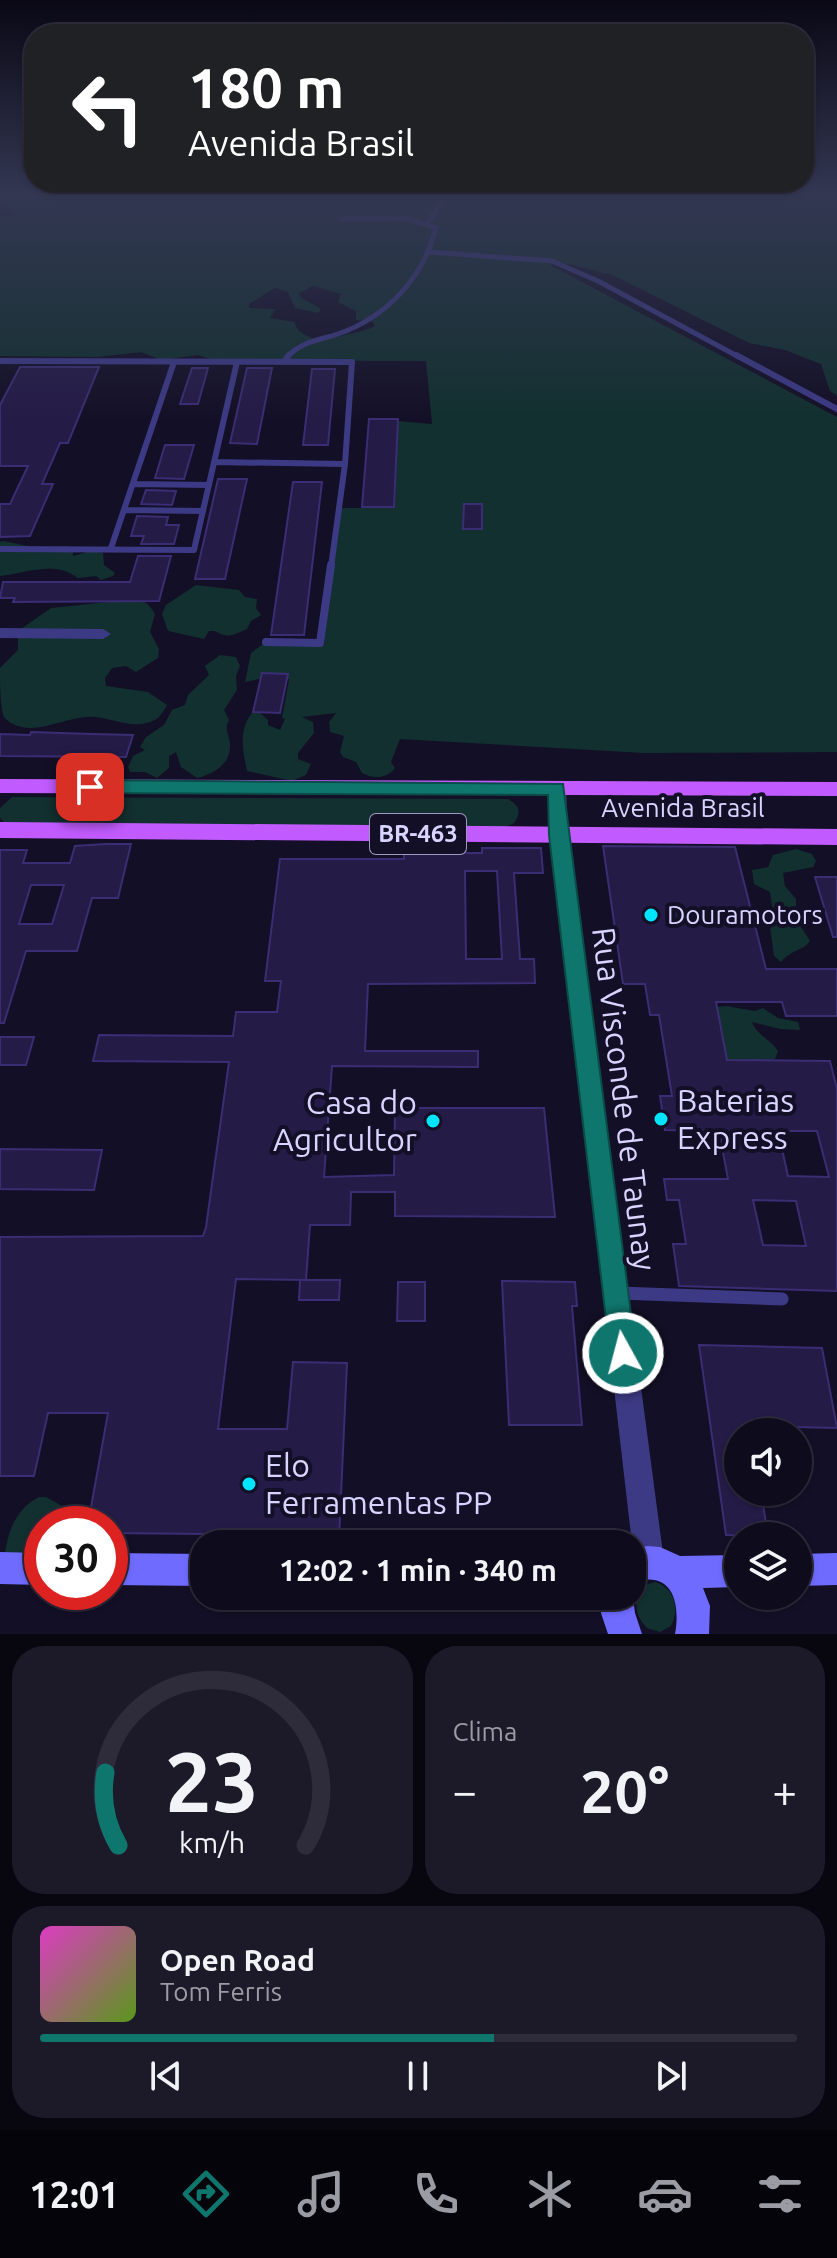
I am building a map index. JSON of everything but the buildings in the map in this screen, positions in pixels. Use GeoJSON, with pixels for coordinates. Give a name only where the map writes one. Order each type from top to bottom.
{"type":"FeatureCollection","features":[{"type":"Feature","properties":{"kind":"main road","name":"Avenida Brasil"},"geometry":{"type":"LineString","coordinates":[[0,786],[837,789]]}},
{"type":"Feature","properties":{"kind":"main road","name":"Avenida Brasil"},"geometry":{"type":"LineString","coordinates":[[0,830],[837,837]]}},
{"type":"Feature","properties":{"kind":"main road"},"geometry":{"type":"LineString","coordinates":[[652,1567],[724,1570]]}},
{"type":"Feature","properties":{"kind":"main road"},"geometry":{"type":"LineString","coordinates":[[652,1567],[688,1588],[694,1609],[692,1634]]}},
{"type":"Feature","properties":{"kind":"main road"},"geometry":{"type":"LineString","coordinates":[[0,1568],[24,1569]]}},
{"type":"Feature","properties":{"kind":"main road"},"geometry":{"type":"LineString","coordinates":[[128,1569],[190,1570]]}},
{"type":"Feature","properties":{"kind":"main road"},"geometry":{"type":"LineString","coordinates":[[812,1570],[837,1569]]}},
{"type":"Feature","properties":{"kind":"main road"},"geometry":{"type":"LineString","coordinates":[[618,1610],[625,1634]]}},
{"type":"Feature","properties":{"kind":"street"},"geometry":{"type":"LineString","coordinates":[[0,633],[103,634]]}},
{"type":"Feature","properties":{"kind":"street","name":"Rua Visconde de Taunay"},"geometry":{"type":"LineString","coordinates":[[557,788],[559,835],[652,1567]]}},
{"type":"Feature","properties":{"kind":"lane"},"geometry":{"type":"LineString","coordinates":[[284,362],[302,345],[340,333],[389,306],[406,289],[418,269]]}},
{"type":"Feature","properties":{"kind":"lane"},"geometry":{"type":"LineString","coordinates":[[571,269],[837,409]]}},
{"type":"Feature","properties":{"kind":"lane"},"geometry":{"type":"LineString","coordinates":[[0,361],[352,362],[345,464],[320,643],[266,642]]}},
{"type":"Feature","properties":{"kind":"lane"},"geometry":{"type":"LineString","coordinates":[[111,548],[174,362]]}},
{"type":"Feature","properties":{"kind":"lane"},"geometry":{"type":"LineString","coordinates":[[0,549],[194,550],[237,362]]}},
{"type":"Feature","properties":{"kind":"lane"},"geometry":{"type":"LineString","coordinates":[[214,462],[345,464]]}},
{"type":"Feature","properties":{"kind":"lane"},"geometry":{"type":"LineString","coordinates":[[133,484],[209,485]]}},
{"type":"Feature","properties":{"kind":"lane"},"geometry":{"type":"LineString","coordinates":[[125,510],[203,511]]}},
{"type":"Feature","properties":{"kind":"lane"},"geometry":{"type":"LineString","coordinates":[[615,1293],[782,1299]]}},
{"type":"Feature","properties":{"kind":"green space"},"geometry":{"type":"Polygon","coordinates":[[[0,269],[558,269],[837,417],[837,752],[644,753],[400,739],[391,762],[395,768],[384,776],[375,777],[362,773],[356,762],[343,757],[340,752],[344,736],[330,732],[329,722],[336,713],[302,717],[313,722],[314,733],[298,753],[298,759],[311,764],[306,775],[292,781],[247,771],[243,741],[245,726],[252,713],[259,712],[268,720],[268,725],[280,730],[285,719],[282,718],[289,679],[264,678],[245,682],[251,653],[266,642],[324,645],[337,508],[395,508],[398,421],[432,424],[426,361],[213,360],[198,355],[161,360],[141,352],[97,357],[0,356],[0,269]],[[313,286],[299,293],[300,297],[321,309],[318,313],[295,308],[288,292],[275,288],[249,304],[250,308],[275,309],[270,318],[294,322],[298,330],[317,339],[346,335],[375,326],[373,322],[356,320],[356,311],[338,302],[341,294],[313,286]]]}},
{"type":"Feature","properties":{"kind":"green space"},"geometry":{"type":"Polygon","coordinates":[[[590,269],[837,269],[837,396],[830,391],[821,364],[785,350],[749,343],[610,274],[590,269]]]}},
{"type":"Feature","properties":{"kind":"green space"},"geometry":{"type":"Polygon","coordinates":[[[0,542],[43,549],[73,548],[73,556],[91,551],[103,553],[104,565],[115,573],[101,580],[96,576],[78,578],[50,569],[0,576],[0,542]]]}},
{"type":"Feature","properties":{"kind":"green space"},"geometry":{"type":"Polygon","coordinates":[[[196,585],[239,590],[245,597],[257,599],[256,608],[261,615],[251,621],[247,629],[231,635],[209,631],[204,639],[168,631],[162,614],[166,605],[196,585]]]}},
{"type":"Feature","properties":{"kind":"green space"},"geometry":{"type":"Polygon","coordinates":[[[128,600],[144,602],[155,614],[150,632],[159,649],[158,658],[136,672],[126,666],[112,668],[105,678],[106,686],[148,692],[167,705],[158,717],[136,724],[84,717],[24,728],[4,717],[0,668],[18,650],[18,631],[51,608],[128,600]]]}},
{"type":"Feature","properties":{"kind":"green space"},"geometry":{"type":"Polygon","coordinates":[[[220,655],[236,657],[240,666],[236,676],[237,690],[224,710],[229,720],[228,757],[215,771],[197,778],[181,767],[176,752],[169,756],[169,768],[157,778],[145,772],[130,772],[128,767],[133,756],[145,750],[140,747],[146,737],[164,725],[172,710],[185,705],[188,695],[209,675],[205,666],[220,655]]]}},
{"type":"Feature","properties":{"kind":"green space"},"geometry":{"type":"Polygon","coordinates":[[[12,797],[508,799],[519,812],[514,823],[506,827],[6,824],[0,818],[0,808],[12,797]]]}},
{"type":"Feature","properties":{"kind":"green space"},"geometry":{"type":"Polygon","coordinates":[[[796,849],[812,854],[816,861],[813,867],[783,873],[785,886],[796,899],[796,919],[810,941],[781,962],[774,956],[770,892],[754,884],[752,870],[768,867],[773,855],[796,849]]]}},
{"type":"Feature","properties":{"kind":"green space"},"geometry":{"type":"Polygon","coordinates":[[[717,1007],[755,1011],[763,1008],[778,1018],[798,1022],[800,1030],[752,1022],[778,1051],[775,1059],[733,1064],[724,1058],[723,1033],[714,1028],[712,1012],[717,1007]]]}},
{"type":"Feature","properties":{"kind":"green space"},"geometry":{"type":"Polygon","coordinates":[[[46,1497],[62,1506],[26,1506],[46,1497]]]}},
{"type":"Feature","properties":{"kind":"green space"},"geometry":{"type":"Polygon","coordinates":[[[23,1509],[24,1562],[4,1561],[13,1524],[23,1509]]]}},
{"type":"Feature","properties":{"kind":"green space"},"geometry":{"type":"Polygon","coordinates":[[[655,1582],[662,1585],[674,1600],[675,1613],[671,1626],[660,1632],[647,1628],[638,1610],[646,1610],[646,1585],[655,1582]]]}},
{"type":"Feature","properties":{"kind":"place","name":"Douramotors"},"geometry":{"type":"Point","coordinates":[651,915]}},
{"type":"Feature","properties":{"kind":"place","name":"Baterias Express"},"geometry":{"type":"Point","coordinates":[661,1119]}},
{"type":"Feature","properties":{"kind":"place","name":"Casa do Agricultor"},"geometry":{"type":"Point","coordinates":[433,1121]}},
{"type":"Feature","properties":{"kind":"place","name":"Elo Ferramentas PP"},"geometry":{"type":"Point","coordinates":[249,1484]}},
{"type":"Feature","properties":{"kind":"route"},"geometry":{"type":"LineString","coordinates":[[90,787],[557,788],[559,835],[623,1353]]}}]}
